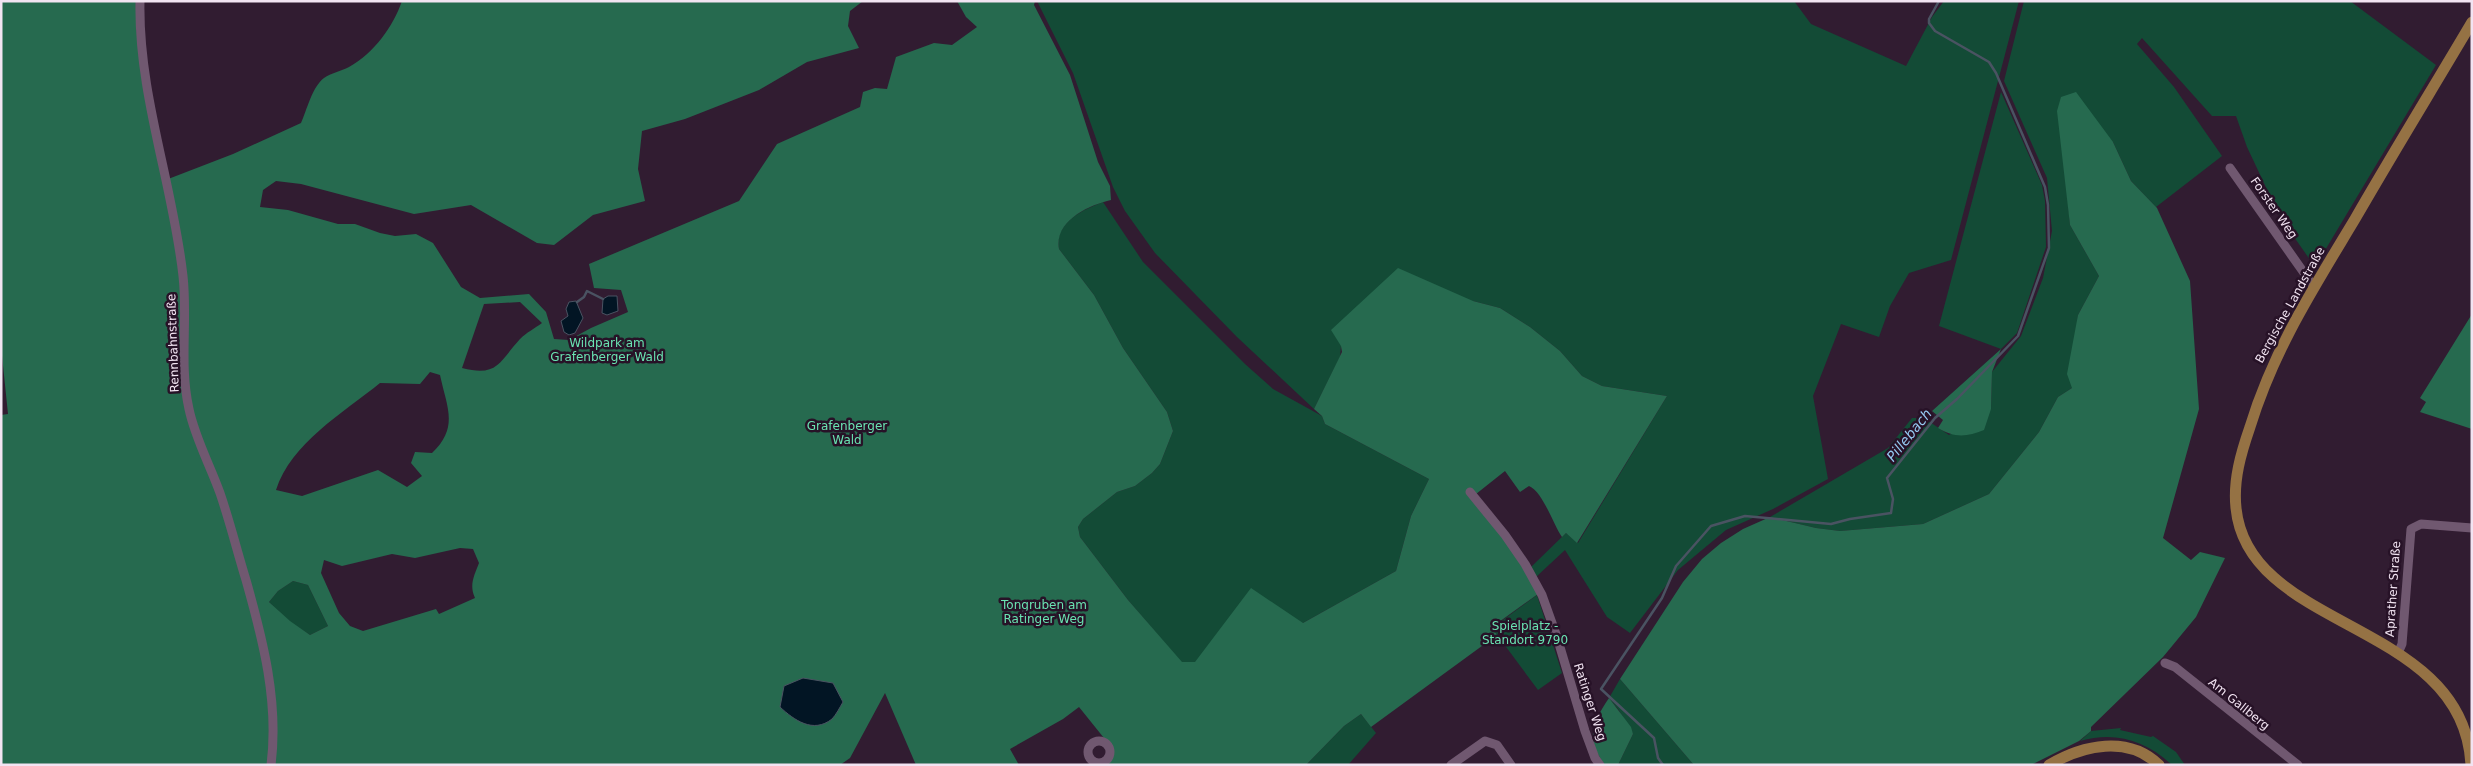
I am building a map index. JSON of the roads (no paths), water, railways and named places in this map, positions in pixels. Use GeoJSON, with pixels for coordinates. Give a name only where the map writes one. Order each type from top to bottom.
{"type":"FeatureCollection","features":[{"type":"Feature","properties":{"kind":"main road","name":"Bergische Landstraße"},"geometry":{"type":"LineString","coordinates":[[2472,22],[2314,287],[2273,362],[2244,444],[2238,469],[2235,499],[2239,526],[2252,553],[2278,580],[2314,605],[2398,653],[2428,675],[2450,701],[2465,732],[2472,765]]}},
{"type":"Feature","properties":{"kind":"main road"},"geometry":{"type":"LineString","coordinates":[[2049,765],[2078,750],[2105,745],[2132,749],[2159,765]]}},
{"type":"Feature","properties":{"kind":"street","name":"Rennbahnstraße"},"geometry":{"type":"LineString","coordinates":[[140,1],[143,62],[170,192],[183,277],[187,396],[192,421],[228,517],[258,625],[272,692],[273,738],[271,765]]}},
{"type":"Feature","properties":{"kind":"street","name":"Forster Weg"},"geometry":{"type":"LineString","coordinates":[[2230,168],[2314,287]]}},
{"type":"Feature","properties":{"kind":"street","name":"Ratinger Weg"},"geometry":{"type":"LineString","coordinates":[[1470,492],[1510,542],[1542,595],[1557,637],[1585,731],[1595,758],[1600,765]]}},
{"type":"Feature","properties":{"kind":"street","name":"Aprather Straße"},"geometry":{"type":"LineString","coordinates":[[2398,653],[2402,644],[2411,528],[2421,524],[2472,528]]}},
{"type":"Feature","properties":{"kind":"street","name":"Am Gallberg"},"geometry":{"type":"LineString","coordinates":[[2165,663],[2175,667],[2298,765]]}},
{"type":"Feature","properties":{"kind":"street"},"geometry":{"type":"LineString","coordinates":[[1451,765],[1485,741],[1497,745],[1511,765]]}},
{"type":"Feature","properties":{"kind":"water"},"geometry":{"type":"Polygon","coordinates":[[[608,296],[617,296],[618,311],[607,315],[602,313],[603,299],[608,296]]]}},
{"type":"Feature","properties":{"kind":"water"},"geometry":{"type":"Polygon","coordinates":[[[576,301],[583,318],[575,333],[569,335],[564,332],[561,321],[568,316],[566,309],[569,302],[576,301]]]}},
{"type":"Feature","properties":{"kind":"water"},"geometry":{"type":"Polygon","coordinates":[[[803,678],[833,683],[843,702],[832,719],[818,725],[804,724],[780,707],[784,686],[803,678]]]}},
{"type":"Feature","properties":{"kind":"waterway","name":"Pillebach"},"geometry":{"type":"LineString","coordinates":[[1663,765],[1658,758],[1654,738],[1601,689],[1662,598],[1676,566],[1711,526],[1745,516],[1831,524],[1891,513],[1893,499],[1887,478],[1935,418],[1957,399],[2018,336],[2049,248],[2048,205],[2045,187],[1996,73],[1989,62],[1935,31],[1929,23],[1929,19],[1939,1]]}},
{"type":"Feature","properties":{"kind":"waterway"},"geometry":{"type":"LineString","coordinates":[[577,302],[584,297],[587,291],[603,299]]}},
{"type":"Feature","properties":{"kind":"park label","name":"Wildpark am Grafenberger Wald"},"geometry":{"type":"Point","coordinates":[607,350]}},
{"type":"Feature","properties":{"kind":"park label","name":"Grafenberger Wald"},"geometry":{"type":"Point","coordinates":[847,433]}},
{"type":"Feature","properties":{"kind":"park label","name":"Tongruben am Ratinger Weg"},"geometry":{"type":"Point","coordinates":[1044,612]}},
{"type":"Feature","properties":{"kind":"park label","name":"Spielplatz - Standort 9790"},"geometry":{"type":"Point","coordinates":[1525,633]}}]}
